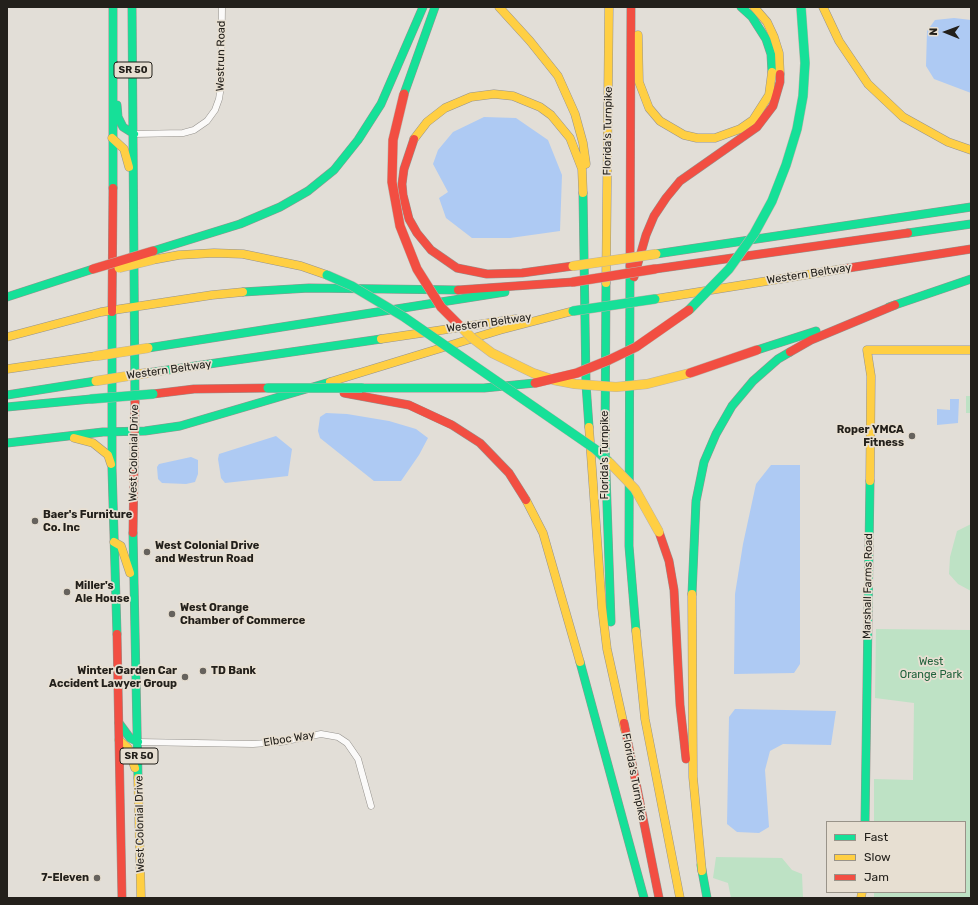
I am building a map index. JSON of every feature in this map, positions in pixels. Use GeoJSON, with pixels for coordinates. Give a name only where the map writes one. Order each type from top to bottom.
{"type":"FeatureCollection","features":[{"type":"Feature","properties":{"kind":"main road"},"geometry":{"type":"LineString","coordinates":[[110,7],[118,117],[123,126],[134,134]]}},
{"type":"Feature","properties":{"kind":"main road","name":"West Colonial Drive"},"geometry":{"type":"LineString","coordinates":[[113,7],[112,468],[122,898]]}},
{"type":"Feature","properties":{"kind":"main road","name":"West Colonial Drive"},"geometry":{"type":"LineString","coordinates":[[133,7],[133,515],[141,898]]}},
{"type":"Feature","properties":{"kind":"main road"},"geometry":{"type":"LineString","coordinates":[[7,297],[152,255],[240,224],[273,210],[308,191],[334,170],[358,140],[381,104],[423,7]]}},
{"type":"Feature","properties":{"kind":"main road"},"geometry":{"type":"LineString","coordinates":[[435,7],[404,94],[393,140],[392,182],[400,226],[417,269],[441,307],[472,338],[492,352],[533,373],[575,384],[616,387],[658,382],[693,372],[971,280]]}},
{"type":"Feature","properties":{"kind":"main road"},"geometry":{"type":"LineString","coordinates":[[499,7],[552,67],[573,108],[583,143],[586,165],[586,392],[602,608],[607,649],[625,730]]}},
{"type":"Feature","properties":{"kind":"main road","name":"Florida's Turnpike"},"geometry":{"type":"LineString","coordinates":[[609,7],[606,504],[610,610],[625,730],[659,898]]}},
{"type":"Feature","properties":{"kind":"main road","name":"Florida's Turnpike"},"geometry":{"type":"LineString","coordinates":[[630,7],[628,520],[633,608],[645,719],[665,828],[680,898]]}},
{"type":"Feature","properties":{"kind":"main road"},"geometry":{"type":"LineString","coordinates":[[635,7],[639,82],[643,96],[649,108],[660,121],[684,135],[697,138],[721,137],[740,129],[753,120],[763,107],[769,95],[772,81],[771,54],[766,39],[758,25],[741,7]]}},
{"type":"Feature","properties":{"kind":"main road"},"geometry":{"type":"LineString","coordinates":[[630,291],[646,235],[654,216],[666,198],[680,181],[757,127],[773,106],[780,82],[779,53],[766,22],[754,7]]}},
{"type":"Feature","properties":{"kind":"main road"},"geometry":{"type":"LineString","coordinates":[[7,407],[194,389],[484,388],[535,383],[577,373],[636,347],[662,331],[704,296],[729,269],[754,234],[772,201],[786,166],[797,129],[803,96],[805,63],[804,25],[801,7]]}},
{"type":"Feature","properties":{"kind":"main road"},"geometry":{"type":"LineString","coordinates":[[823,7],[839,41],[868,84],[903,117],[948,142],[971,150]]}},
{"type":"Feature","properties":{"kind":"main road"},"geometry":{"type":"LineString","coordinates":[[586,234],[582,169],[579,158],[570,138],[560,125],[540,107],[521,98],[504,95],[482,94],[453,103],[434,116],[414,139],[404,169],[402,189],[405,205],[417,234],[440,258],[457,268],[487,274],[522,273],[573,266],[971,207]]}},
{"type":"Feature","properties":{"kind":"main road"},"geometry":{"type":"LineString","coordinates":[[112,138],[122,146],[127,154],[133,188]]}},
{"type":"Feature","properties":{"kind":"main road"},"geometry":{"type":"LineString","coordinates":[[7,369],[655,269],[971,224]]}},
{"type":"Feature","properties":{"kind":"main road","name":"Western Beltway"},"geometry":{"type":"LineString","coordinates":[[7,395],[147,373],[655,299],[971,249]]}},
{"type":"Feature","properties":{"kind":"main road"},"geometry":{"type":"LineString","coordinates":[[152,255],[214,253],[243,254],[276,260],[327,275],[352,286],[404,317],[595,449],[615,467],[635,489],[659,532],[669,561],[674,590],[680,705],[688,778],[707,898]]}},
{"type":"Feature","properties":{"kind":"main road"},"geometry":{"type":"LineString","coordinates":[[7,337],[133,306],[257,290],[309,288],[452,290],[573,282]]}},
{"type":"Feature","properties":{"kind":"main road"},"geometry":{"type":"LineString","coordinates":[[702,871],[693,777],[691,638],[696,501],[704,462],[716,434],[732,406],[753,381],[778,359],[811,340],[895,305]]}},
{"type":"Feature","properties":{"kind":"main road"},"geometry":{"type":"LineString","coordinates":[[7,443],[113,432],[134,432],[180,426],[212,418],[478,336],[572,311]]}},
{"type":"Feature","properties":{"kind":"main road","name":"Marshall Farms Road"},"geometry":{"type":"LineString","coordinates":[[865,821],[871,376],[868,350],[971,350]]}},
{"type":"Feature","properties":{"kind":"main road"},"geometry":{"type":"LineString","coordinates":[[268,388],[344,393],[384,399],[409,405],[452,425],[480,443],[509,473],[522,490],[543,533],[553,565],[644,898]]}},
{"type":"Feature","properties":{"kind":"main road"},"geometry":{"type":"LineString","coordinates":[[69,437],[93,443],[100,448],[108,455],[112,468]]}},
{"type":"Feature","properties":{"kind":"main road"},"geometry":{"type":"LineString","coordinates":[[114,542],[121,546],[124,552],[135,597]]}},
{"type":"Feature","properties":{"kind":"main road"},"geometry":{"type":"LineString","coordinates":[[119,723],[130,738],[138,742]]}},
{"type":"Feature","properties":{"kind":"main road"},"geometry":{"type":"LineString","coordinates":[[119,740],[128,748],[132,756],[139,784]]}},
{"type":"Feature","properties":{"kind":"street","name":"Westrun Road"},"geometry":{"type":"LineString","coordinates":[[134,134],[183,134],[194,130],[207,121],[211,116],[219,99],[221,86],[222,7]]}},
{"type":"Feature","properties":{"kind":"street","name":"Elboc Way"},"geometry":{"type":"LineString","coordinates":[[138,742],[253,744],[281,742],[321,734],[338,737],[347,743],[358,759],[371,806]]}},
{"type":"Feature","properties":{"kind":"green space"},"geometry":{"type":"Polygon","coordinates":[[[966,396],[971,396],[971,413],[966,413],[966,396]]]}},
{"type":"Feature","properties":{"kind":"green space"},"geometry":{"type":"Polygon","coordinates":[[[971,524],[971,591],[958,584],[949,574],[950,557],[957,531],[971,524]]]}},
{"type":"Feature","properties":{"kind":"green space","name":"West Orange Park"},"geometry":{"type":"Polygon","coordinates":[[[876,629],[971,630],[971,898],[874,898],[874,893],[966,893],[966,821],[874,821],[874,779],[913,780],[914,703],[875,698],[876,629]]]}},
{"type":"Feature","properties":{"kind":"green space"},"geometry":{"type":"Polygon","coordinates":[[[716,857],[782,858],[792,870],[802,874],[803,898],[731,898],[728,883],[713,878],[716,857]]]}},
{"type":"Feature","properties":{"kind":"water"},"geometry":{"type":"Polygon","coordinates":[[[954,18],[971,20],[971,93],[934,79],[926,66],[927,31],[935,20],[954,18]]]}},
{"type":"Feature","properties":{"kind":"water"},"geometry":{"type":"Polygon","coordinates":[[[484,117],[516,118],[548,140],[562,175],[560,231],[510,238],[472,238],[446,218],[439,198],[448,192],[433,164],[438,150],[453,132],[484,117]]]}},
{"type":"Feature","properties":{"kind":"water"},"geometry":{"type":"Polygon","coordinates":[[[950,399],[959,399],[958,423],[937,425],[937,409],[950,410],[950,399]]]}},
{"type":"Feature","properties":{"kind":"water"},"geometry":{"type":"Polygon","coordinates":[[[326,413],[347,414],[389,421],[416,429],[428,438],[419,455],[401,481],[374,481],[320,438],[318,431],[320,417],[326,413]]]}},
{"type":"Feature","properties":{"kind":"water"},"geometry":{"type":"Polygon","coordinates":[[[276,436],[292,449],[288,476],[225,483],[221,478],[218,459],[219,454],[276,436]]]}},
{"type":"Feature","properties":{"kind":"water"},"geometry":{"type":"Polygon","coordinates":[[[191,457],[198,460],[198,474],[195,482],[186,484],[162,483],[158,479],[157,467],[159,464],[191,457]]]}},
{"type":"Feature","properties":{"kind":"water"},"geometry":{"type":"Polygon","coordinates":[[[771,465],[800,465],[800,664],[794,673],[734,674],[735,594],[743,544],[756,484],[771,465]]]}},
{"type":"Feature","properties":{"kind":"water"},"geometry":{"type":"Polygon","coordinates":[[[735,709],[836,711],[831,745],[783,744],[770,751],[765,770],[769,827],[759,833],[737,832],[727,824],[729,717],[735,709]]]}},
{"type":"Feature","properties":{"kind":"traffic: fast"},"geometry":{"type":"LineString","coordinates":[[113,7],[113,188]]}},
{"type":"Feature","properties":{"kind":"traffic: fast"},"geometry":{"type":"LineString","coordinates":[[132,7],[135,402]]}},
{"type":"Feature","properties":{"kind":"traffic: fast"},"geometry":{"type":"LineString","coordinates":[[153,251],[240,224],[280,207],[308,191],[334,170],[358,140],[381,104],[423,7]]}},
{"type":"Feature","properties":{"kind":"traffic: fast"},"geometry":{"type":"LineString","coordinates":[[404,94],[435,7]]}},
{"type":"Feature","properties":{"kind":"traffic: fast"},"geometry":{"type":"LineString","coordinates":[[741,7],[752,17],[766,39],[771,54],[772,72]]}},
{"type":"Feature","properties":{"kind":"traffic: fast"},"geometry":{"type":"LineString","coordinates":[[689,310],[729,269],[754,234],[772,201],[786,165],[797,129],[803,96],[805,63],[801,7]]}},
{"type":"Feature","properties":{"kind":"traffic: fast"},"geometry":{"type":"LineString","coordinates":[[117,105],[118,117],[123,127],[134,134]]}},
{"type":"Feature","properties":{"kind":"traffic: fast"},"geometry":{"type":"LineString","coordinates":[[583,193],[586,384],[589,427]]}},
{"type":"Feature","properties":{"kind":"traffic: fast"},"geometry":{"type":"LineString","coordinates":[[656,254],[971,207]]}},
{"type":"Feature","properties":{"kind":"traffic: fast"},"geometry":{"type":"LineString","coordinates":[[908,233],[971,224]]}},
{"type":"Feature","properties":{"kind":"traffic: fast"},"geometry":{"type":"LineString","coordinates":[[630,266],[629,546],[636,631]]}},
{"type":"Feature","properties":{"kind":"traffic: fast"},"geometry":{"type":"LineString","coordinates":[[7,297],[93,269]]}},
{"type":"Feature","properties":{"kind":"traffic: fast"},"geometry":{"type":"LineString","coordinates":[[327,275],[352,286],[404,317],[595,449],[609,462]]}},
{"type":"Feature","properties":{"kind":"traffic: fast"},"geometry":{"type":"LineString","coordinates":[[889,307],[971,279]]}},
{"type":"Feature","properties":{"kind":"traffic: fast"},"geometry":{"type":"LineString","coordinates":[[606,283],[605,445],[611,622]]}},
{"type":"Feature","properties":{"kind":"traffic: fast"},"geometry":{"type":"LineString","coordinates":[[243,292],[309,288],[458,290]]}},
{"type":"Feature","properties":{"kind":"traffic: fast"},"geometry":{"type":"LineString","coordinates":[[148,348],[505,292]]}},
{"type":"Feature","properties":{"kind":"traffic: fast"},"geometry":{"type":"LineString","coordinates":[[573,311],[655,299]]}},
{"type":"Feature","properties":{"kind":"traffic: fast"},"geometry":{"type":"LineString","coordinates":[[112,312],[112,468],[117,634]]}},
{"type":"Feature","properties":{"kind":"traffic: fast"},"geometry":{"type":"LineString","coordinates":[[757,350],[816,331]]}},
{"type":"Feature","properties":{"kind":"traffic: fast"},"geometry":{"type":"LineString","coordinates":[[147,373],[381,339]]}},
{"type":"Feature","properties":{"kind":"traffic: fast"},"geometry":{"type":"LineString","coordinates":[[692,594],[696,501],[704,462],[716,434],[732,406],[753,381],[778,359],[790,352]]}},
{"type":"Feature","properties":{"kind":"traffic: fast"},"geometry":{"type":"LineString","coordinates":[[7,395],[96,381]]}},
{"type":"Feature","properties":{"kind":"traffic: fast"},"geometry":{"type":"LineString","coordinates":[[7,443],[103,432],[145,431],[180,426],[330,382]]}},
{"type":"Feature","properties":{"kind":"traffic: fast"},"geometry":{"type":"LineString","coordinates":[[362,388],[484,388],[535,383]]}},
{"type":"Feature","properties":{"kind":"traffic: fast"},"geometry":{"type":"LineString","coordinates":[[268,388],[362,388]]}},
{"type":"Feature","properties":{"kind":"traffic: fast"},"geometry":{"type":"LineString","coordinates":[[91,399],[153,394]]}},
{"type":"Feature","properties":{"kind":"traffic: fast"},"geometry":{"type":"LineString","coordinates":[[7,407],[91,399]]}},
{"type":"Feature","properties":{"kind":"traffic: fast"},"geometry":{"type":"LineString","coordinates":[[865,821],[870,481]]}},
{"type":"Feature","properties":{"kind":"traffic: fast"},"geometry":{"type":"LineString","coordinates":[[133,533],[138,778]]}},
{"type":"Feature","properties":{"kind":"traffic: fast"},"geometry":{"type":"LineString","coordinates":[[580,662],[644,898]]}},
{"type":"Feature","properties":{"kind":"traffic: fast"},"geometry":{"type":"LineString","coordinates":[[119,723],[130,738],[138,742]]}},
{"type":"Feature","properties":{"kind":"traffic: fast"},"geometry":{"type":"LineString","coordinates":[[701,865],[707,898]]}},
{"type":"Feature","properties":{"kind":"traffic: slow"},"geometry":{"type":"LineString","coordinates":[[499,7],[530,41],[558,76],[575,114],[583,143],[586,164]]}},
{"type":"Feature","properties":{"kind":"traffic: slow"},"geometry":{"type":"LineString","coordinates":[[606,283],[609,7]]}},
{"type":"Feature","properties":{"kind":"traffic: slow"},"geometry":{"type":"LineString","coordinates":[[754,7],[767,22],[774,37],[779,53],[780,74]]}},
{"type":"Feature","properties":{"kind":"traffic: slow"},"geometry":{"type":"LineString","coordinates":[[823,7],[839,41],[868,84],[903,117],[948,142],[971,150]]}},
{"type":"Feature","properties":{"kind":"traffic: slow"},"geometry":{"type":"LineString","coordinates":[[638,35],[639,82],[649,108],[660,121],[684,135],[697,138],[715,138],[740,129],[753,120],[769,95],[772,72]]}},
{"type":"Feature","properties":{"kind":"traffic: slow"},"geometry":{"type":"LineString","coordinates":[[414,139],[427,122],[445,108],[471,97],[494,94],[513,96],[540,107],[551,115],[570,138],[582,169],[583,193]]}},
{"type":"Feature","properties":{"kind":"traffic: slow"},"geometry":{"type":"LineString","coordinates":[[112,138],[124,149],[129,167]]}},
{"type":"Feature","properties":{"kind":"traffic: slow"},"geometry":{"type":"LineString","coordinates":[[152,260],[179,255],[214,253],[243,254],[301,266],[327,275]]}},
{"type":"Feature","properties":{"kind":"traffic: slow"},"geometry":{"type":"LineString","coordinates":[[573,266],[656,254]]}},
{"type":"Feature","properties":{"kind":"traffic: slow"},"geometry":{"type":"LineString","coordinates":[[119,268],[152,260]]}},
{"type":"Feature","properties":{"kind":"traffic: slow"},"geometry":{"type":"LineString","coordinates":[[655,299],[842,269]]}},
{"type":"Feature","properties":{"kind":"traffic: slow"},"geometry":{"type":"LineString","coordinates":[[7,337],[101,312],[212,295],[243,292]]}},
{"type":"Feature","properties":{"kind":"traffic: slow"},"geometry":{"type":"LineString","coordinates":[[330,382],[500,330],[573,311]]}},
{"type":"Feature","properties":{"kind":"traffic: slow"},"geometry":{"type":"LineString","coordinates":[[381,339],[516,319]]}},
{"type":"Feature","properties":{"kind":"traffic: slow"},"geometry":{"type":"LineString","coordinates":[[459,325],[472,338],[492,353],[533,373],[554,380],[575,384],[616,387],[647,384],[690,373]]}},
{"type":"Feature","properties":{"kind":"traffic: slow"},"geometry":{"type":"LineString","coordinates":[[96,356],[148,348]]}},
{"type":"Feature","properties":{"kind":"traffic: slow"},"geometry":{"type":"LineString","coordinates":[[870,481],[871,376],[867,350],[971,350]]}},
{"type":"Feature","properties":{"kind":"traffic: slow"},"geometry":{"type":"LineString","coordinates":[[7,369],[96,356]]}},
{"type":"Feature","properties":{"kind":"traffic: slow"},"geometry":{"type":"LineString","coordinates":[[96,381],[147,373]]}},
{"type":"Feature","properties":{"kind":"traffic: slow"},"geometry":{"type":"LineString","coordinates":[[589,427],[602,608],[607,649],[625,730]]}},
{"type":"Feature","properties":{"kind":"traffic: slow"},"geometry":{"type":"LineString","coordinates":[[74,438],[93,443],[108,455],[111,464]]}},
{"type":"Feature","properties":{"kind":"traffic: slow"},"geometry":{"type":"LineString","coordinates":[[609,462],[635,489],[659,532]]}},
{"type":"Feature","properties":{"kind":"traffic: slow"},"geometry":{"type":"LineString","coordinates":[[526,500],[543,533],[580,662]]}},
{"type":"Feature","properties":{"kind":"traffic: slow"},"geometry":{"type":"LineString","coordinates":[[114,542],[121,546],[130,573]]}},
{"type":"Feature","properties":{"kind":"traffic: slow"},"geometry":{"type":"LineString","coordinates":[[692,594],[693,777],[702,871]]}},
{"type":"Feature","properties":{"kind":"traffic: slow"},"geometry":{"type":"LineString","coordinates":[[636,631],[645,719],[680,898]]}},
{"type":"Feature","properties":{"kind":"traffic: slow"},"geometry":{"type":"LineString","coordinates":[[119,740],[128,748],[135,768]]}},
{"type":"Feature","properties":{"kind":"traffic: slow"},"geometry":{"type":"LineString","coordinates":[[138,778],[141,898]]}},
{"type":"Feature","properties":{"kind":"traffic: slow"},"geometry":{"type":"LineString","coordinates":[[861,898],[862,893]]}},
{"type":"Feature","properties":{"kind":"traffic: jam"},"geometry":{"type":"LineString","coordinates":[[630,266],[631,7]]}},
{"type":"Feature","properties":{"kind":"traffic: jam"},"geometry":{"type":"LineString","coordinates":[[634,277],[646,235],[654,216],[666,198],[680,181],[757,127],[773,106],[780,82],[780,74]]}},
{"type":"Feature","properties":{"kind":"traffic: jam"},"geometry":{"type":"LineString","coordinates":[[404,94],[393,140],[392,182],[400,226],[417,269],[441,307],[459,325]]}},
{"type":"Feature","properties":{"kind":"traffic: jam"},"geometry":{"type":"LineString","coordinates":[[414,139],[404,169],[402,184],[403,195],[409,219],[417,233],[431,250],[457,268],[487,274],[522,273],[573,266]]}},
{"type":"Feature","properties":{"kind":"traffic: jam"},"geometry":{"type":"LineString","coordinates":[[112,312],[113,188]]}},
{"type":"Feature","properties":{"kind":"traffic: jam"},"geometry":{"type":"LineString","coordinates":[[655,269],[908,233]]}},
{"type":"Feature","properties":{"kind":"traffic: jam"},"geometry":{"type":"LineString","coordinates":[[842,269],[971,249]]}},
{"type":"Feature","properties":{"kind":"traffic: jam"},"geometry":{"type":"LineString","coordinates":[[93,269],[153,251]]}},
{"type":"Feature","properties":{"kind":"traffic: jam"},"geometry":{"type":"LineString","coordinates":[[573,282],[655,269]]}},
{"type":"Feature","properties":{"kind":"traffic: jam"},"geometry":{"type":"LineString","coordinates":[[458,290],[573,282]]}},
{"type":"Feature","properties":{"kind":"traffic: jam"},"geometry":{"type":"LineString","coordinates":[[790,352],[811,340],[895,305]]}},
{"type":"Feature","properties":{"kind":"traffic: jam"},"geometry":{"type":"LineString","coordinates":[[535,383],[577,373],[609,360],[636,347],[689,310]]}},
{"type":"Feature","properties":{"kind":"traffic: jam"},"geometry":{"type":"LineString","coordinates":[[690,373],[757,350]]}},
{"type":"Feature","properties":{"kind":"traffic: jam"},"geometry":{"type":"LineString","coordinates":[[153,394],[194,389],[268,388]]}},
{"type":"Feature","properties":{"kind":"traffic: jam"},"geometry":{"type":"LineString","coordinates":[[344,393],[409,405],[452,425],[480,443],[509,473],[526,500]]}},
{"type":"Feature","properties":{"kind":"traffic: jam"},"geometry":{"type":"LineString","coordinates":[[133,533],[135,402]]}},
{"type":"Feature","properties":{"kind":"traffic: jam"},"geometry":{"type":"LineString","coordinates":[[659,532],[669,561],[674,590],[680,705],[686,759]]}},
{"type":"Feature","properties":{"kind":"traffic: jam"},"geometry":{"type":"LineString","coordinates":[[117,634],[122,898]]}},
{"type":"Feature","properties":{"kind":"traffic: jam"},"geometry":{"type":"LineString","coordinates":[[624,723],[659,898]]}},
{"type":"Feature","properties":{"kind":"place","name":"Roper YMCA Fitness"},"geometry":{"type":"Point","coordinates":[912,436]}},
{"type":"Feature","properties":{"kind":"place","name":"Baer's Furniture Co. Inc"},"geometry":{"type":"Point","coordinates":[35,521]}},
{"type":"Feature","properties":{"kind":"place","name":"West Colonial Drive and Westrun Road"},"geometry":{"type":"Point","coordinates":[147,552]}},
{"type":"Feature","properties":{"kind":"place","name":"Miller's Ale House"},"geometry":{"type":"Point","coordinates":[67,592]}},
{"type":"Feature","properties":{"kind":"place","name":"West Orange Chamber of Commerce"},"geometry":{"type":"Point","coordinates":[172,614]}},
{"type":"Feature","properties":{"kind":"place","name":"TD Bank"},"geometry":{"type":"Point","coordinates":[203,671]}},
{"type":"Feature","properties":{"kind":"place","name":"Winter Garden Car Accident Lawyer Group"},"geometry":{"type":"Point","coordinates":[185,677]}},
{"type":"Feature","properties":{"kind":"place","name":"7-Eleven"},"geometry":{"type":"Point","coordinates":[97,878]}}]}
